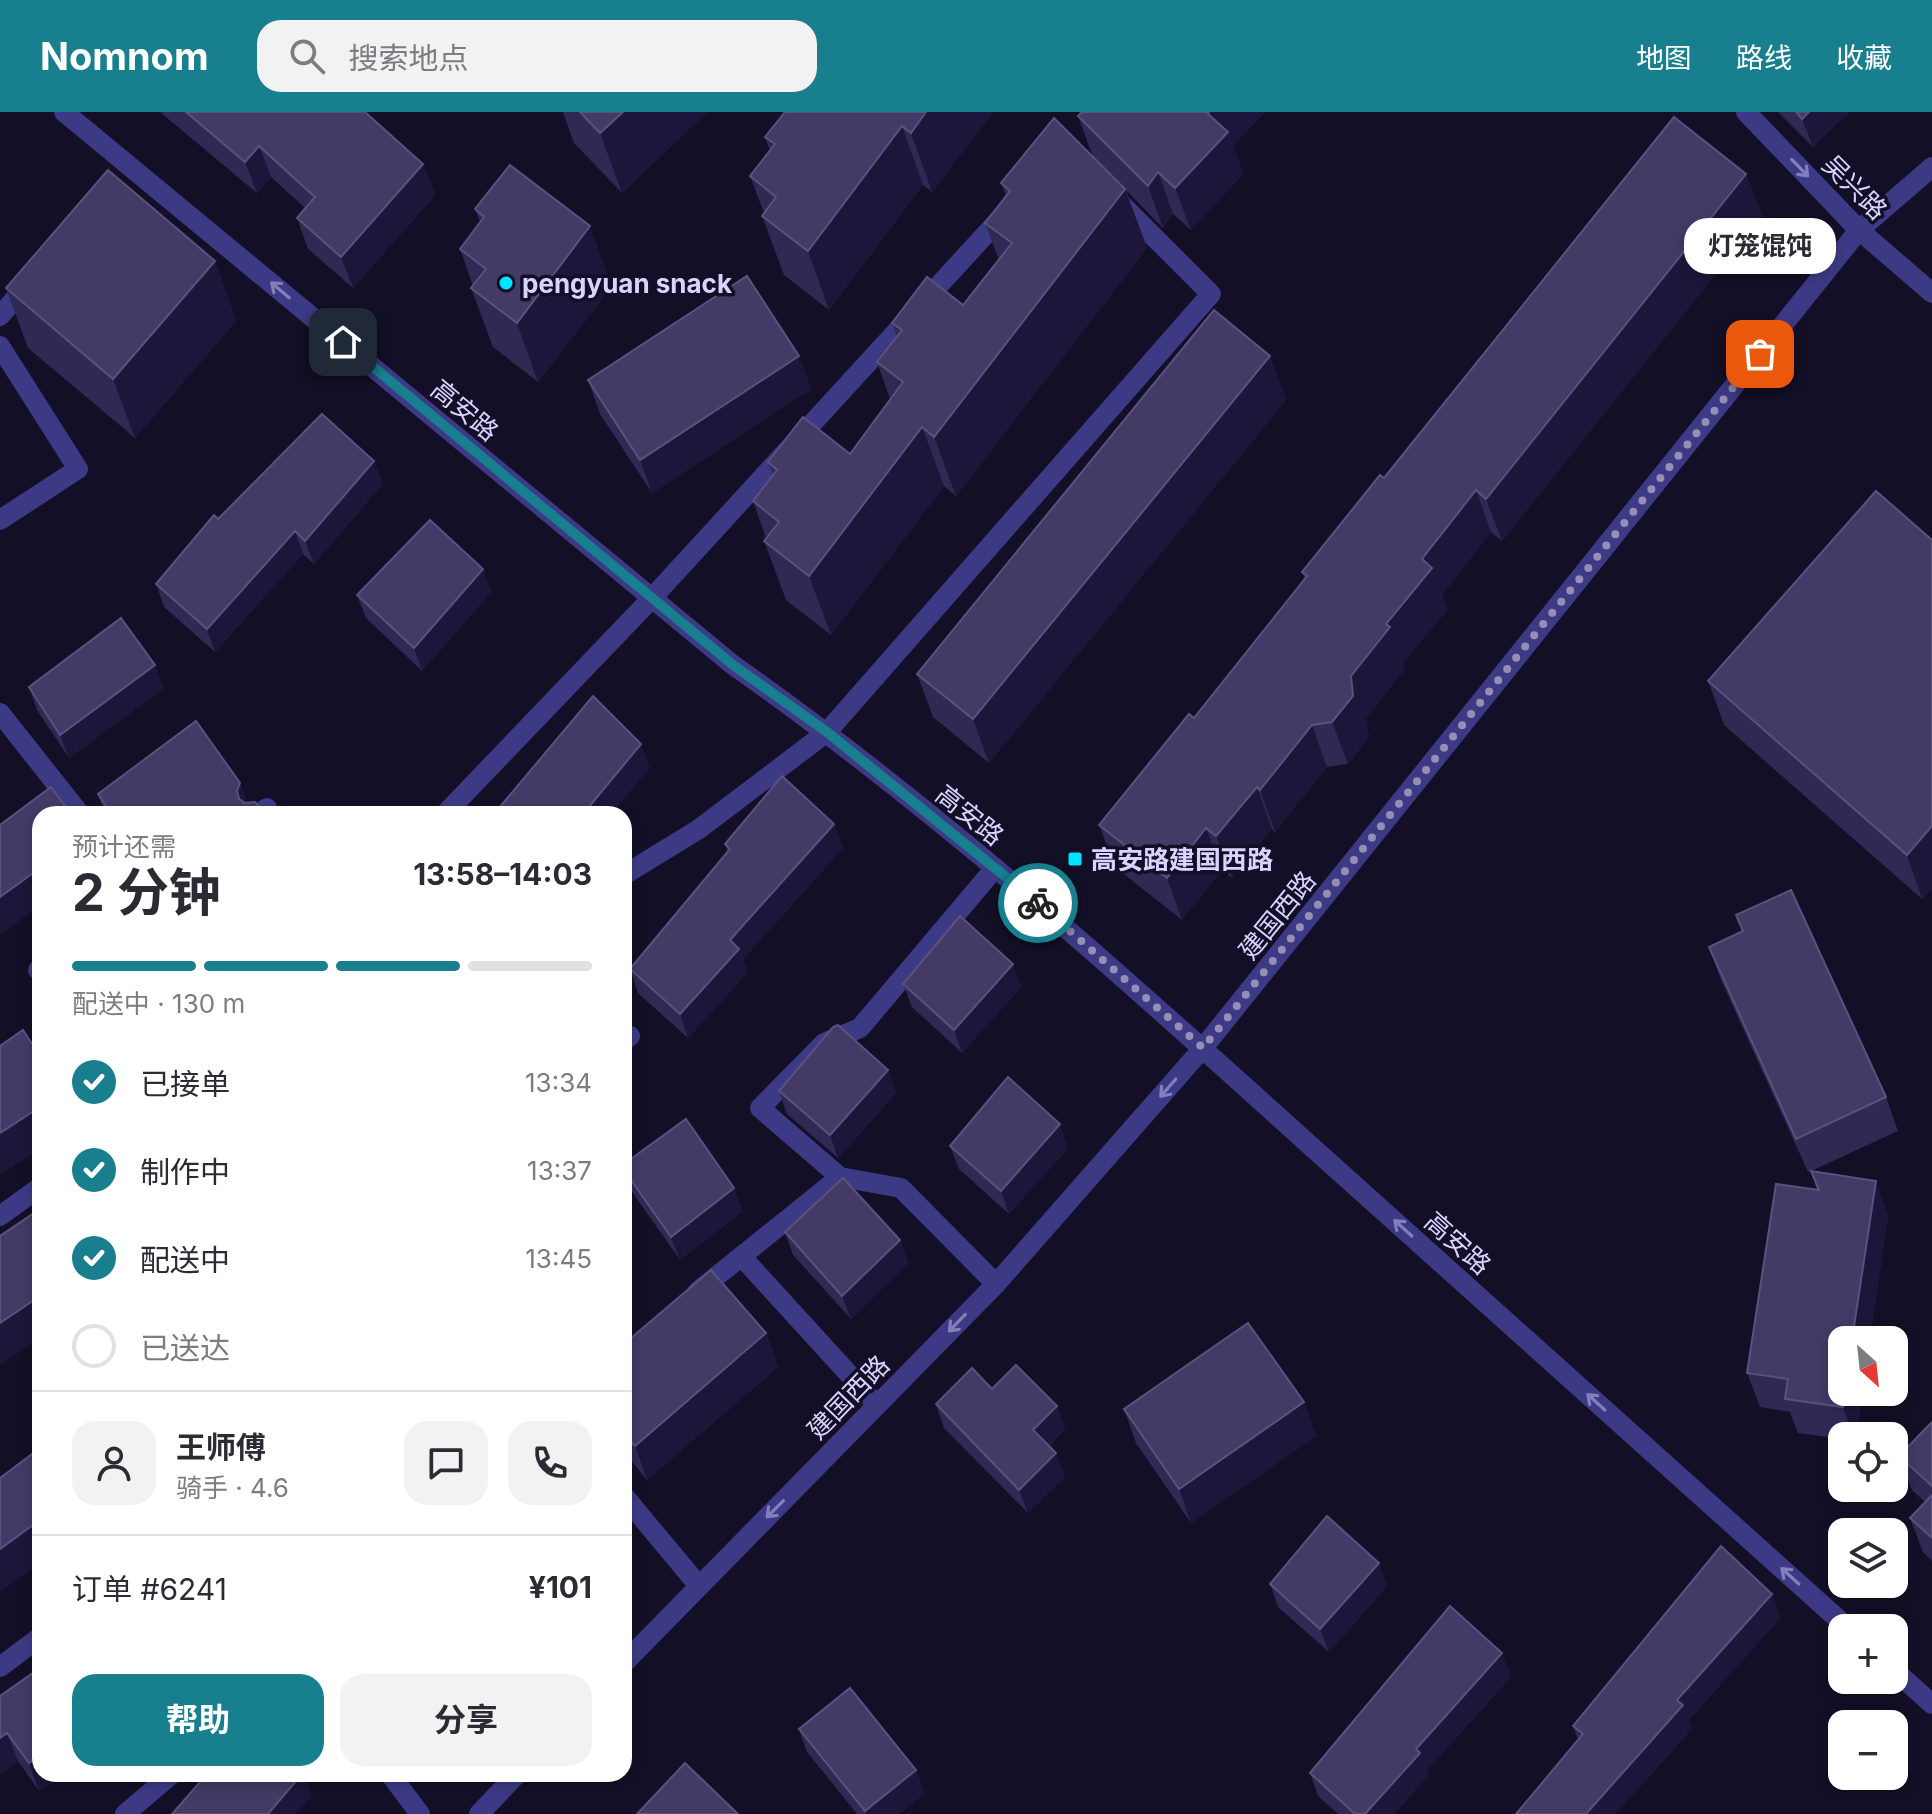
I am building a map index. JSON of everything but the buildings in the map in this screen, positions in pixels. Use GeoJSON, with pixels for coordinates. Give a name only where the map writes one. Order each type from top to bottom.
{"type":"FeatureCollection","features":[{"type":"Feature","properties":{"kind":"street","name":"高安路"},"geometry":{"type":"LineString","coordinates":[[64,112],[124,171],[733,665],[827,732],[995,868],[1203,1048],[1832,1614]]}},
{"type":"Feature","properties":{"kind":"street","name":"吴兴路"},"geometry":{"type":"LineString","coordinates":[[1746,112],[1859,230],[1932,293]]}},
{"type":"Feature","properties":{"kind":"street","name":"建国西路"},"geometry":{"type":"LineString","coordinates":[[632,1655],[996,1284],[1203,1048],[1859,230],[1932,167]]}},
{"type":"Feature","properties":{"kind":"street"},"geometry":{"type":"LineString","coordinates":[[632,870],[699,829],[827,732],[1211,294],[1099,182]]}},
{"type":"Feature","properties":{"kind":"street"},"geometry":{"type":"LineString","coordinates":[[453,806],[652,598],[1023,194]]}},
{"type":"Feature","properties":{"kind":"street"},"geometry":{"type":"LineString","coordinates":[[0,316],[40,270]]}},
{"type":"Feature","properties":{"kind":"street"},"geometry":{"type":"LineString","coordinates":[[0,346],[78,469],[0,520]]}},
{"type":"Feature","properties":{"kind":"street"},"geometry":{"type":"LineString","coordinates":[[0,713],[74,806]]}},
{"type":"Feature","properties":{"kind":"street"},"geometry":{"type":"LineString","coordinates":[[995,868],[860,1028],[824,1043],[760,1108],[840,1177],[901,1188],[996,1284]]}},
{"type":"Feature","properties":{"kind":"street"},"geometry":{"type":"LineString","coordinates":[[685,1302],[840,1177]]}},
{"type":"Feature","properties":{"kind":"street"},"geometry":{"type":"LineString","coordinates":[[0,1216],[32,1193]]}},
{"type":"Feature","properties":{"kind":"street"},"geometry":{"type":"LineString","coordinates":[[742,1257],[877,1405]]}},
{"type":"Feature","properties":{"kind":"street"},"geometry":{"type":"LineString","coordinates":[[632,1506],[699,1586]]}},
{"type":"Feature","properties":{"kind":"street"},"geometry":{"type":"LineString","coordinates":[[0,1667],[32,1643]]}},
{"type":"Feature","properties":{"kind":"street"},"geometry":{"type":"LineString","coordinates":[[1908,1683],[1932,1704]]}},
{"type":"Feature","properties":{"kind":"street"},"geometry":{"type":"LineString","coordinates":[[125,1814],[163,1782]]}},
{"type":"Feature","properties":{"kind":"street"},"geometry":{"type":"LineString","coordinates":[[396,1782],[420,1814]]}},
{"type":"Feature","properties":{"kind":"street"},"geometry":{"type":"LineString","coordinates":[[479,1814],[509,1782]]}},
{"type":"Feature","properties":{"kind":"way so far"},"geometry":{"type":"LineString","coordinates":[[1038,903],[1203,1048],[1760,354]]}},
{"type":"Feature","properties":{"kind":"place","name":"pengyuan snack"},"geometry":{"type":"Point","coordinates":[506,283]}},
{"type":"Feature","properties":{"kind":"place","name":"灯笼馄饨"},"geometry":{"type":"Point","coordinates":[1760,354]}},
{"type":"Feature","properties":{"kind":"place","name":"高安路建国西路"},"geometry":{"type":"Point","coordinates":[1075,859]}},
{"type":"Feature","properties":{"kind":"route"},"geometry":{"type":"LineString","coordinates":[[343,342],[733,665],[827,732],[1038,903]]}}]}
